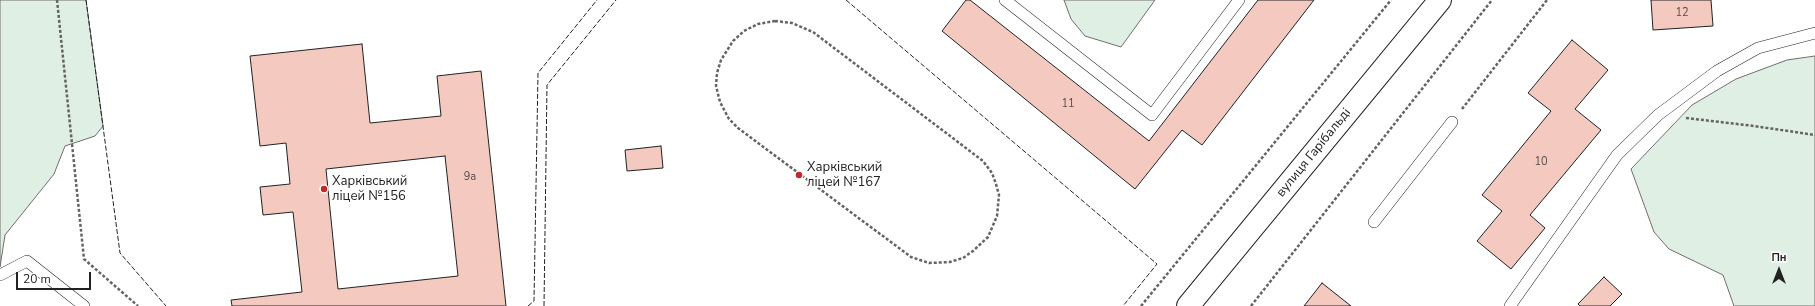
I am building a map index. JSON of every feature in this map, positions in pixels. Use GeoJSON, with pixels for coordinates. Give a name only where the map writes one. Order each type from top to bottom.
{"type":"FeatureCollection","features":[{"type":"Feature","properties":{"kind":"street","name":"вулиця Гарібальді"},"geometry":{"type":"LineString","coordinates":[[1188,306],[1440,0]]}},
{"type":"Feature","properties":{"kind":"lane"},"geometry":{"type":"LineString","coordinates":[[1004,0],[1152,115],[1239,0]]}},
{"type":"Feature","properties":{"kind":"lane"},"geometry":{"type":"LineString","coordinates":[[1510,306],[1617,155],[1658,115],[1717,71],[1758,48],[1815,33]]}},
{"type":"Feature","properties":{"kind":"lane"},"geometry":{"type":"LineString","coordinates":[[1374,222],[1452,122]]}},
{"type":"Feature","properties":{"kind":"lane"},"geometry":{"type":"LineString","coordinates":[[0,275],[27,261],[84,306]]}},
{"type":"Feature","properties":{"kind":"path"},"geometry":{"type":"LineString","coordinates":[[57,0],[84,259],[138,306]]}},
{"type":"Feature","properties":{"kind":"path"},"geometry":{"type":"LineString","coordinates":[[1141,306],[1391,0]]}},
{"type":"Feature","properties":{"kind":"path"},"geometry":{"type":"LineString","coordinates":[[1251,306],[1492,0]]}},
{"type":"Feature","properties":{"kind":"path"},"geometry":{"type":"LineString","coordinates":[[1452,122],[1546,0]]}},
{"type":"Feature","properties":{"kind":"path"},"geometry":{"type":"LineString","coordinates":[[775,21],[792,23],[804,27],[983,161],[992,173],[999,195],[997,216],[994,225],[988,237],[963,258],[950,262],[929,263],[911,257],[738,128],[729,119],[720,102],[716,86],[717,72],[721,60],[733,41],[744,31],[764,23],[775,21]]}},
{"type":"Feature","properties":{"kind":"path"},"geometry":{"type":"LineString","coordinates":[[1658,115],[1754,126],[1815,135]]}},
{"type":"Feature","properties":{"kind":"green space"},"geometry":{"type":"Polygon","coordinates":[[[0,0],[86,0],[103,126],[95,136],[65,146],[54,174],[5,235],[0,267],[0,0]]]}},
{"type":"Feature","properties":{"kind":"green space"},"geometry":{"type":"Polygon","coordinates":[[[1064,0],[1155,0],[1121,47],[1085,36],[1071,19],[1064,0]]]}},
{"type":"Feature","properties":{"kind":"green space"},"geometry":{"type":"Polygon","coordinates":[[[1815,56],[1815,306],[1734,306],[1723,275],[1669,249],[1654,232],[1631,169],[1692,105],[1736,79],[1787,60],[1815,56]]]}},
{"type":"Feature","properties":{"kind":"building"},"geometry":{"type":"Polygon","coordinates":[[[966,0],[970,0],[1149,141],[1258,0],[1314,0],[1202,145],[1182,130],[1135,189],[942,31],[966,0]]]}},
{"type":"Feature","properties":{"kind":"building"},"geometry":{"type":"Polygon","coordinates":[[[1651,0],[1711,0],[1713,26],[1653,30],[1651,0]]]}},
{"type":"Feature","properties":{"kind":"building"},"geometry":{"type":"Polygon","coordinates":[[[1572,40],[1608,70],[1575,109],[1601,130],[1530,215],[1545,228],[1511,269],[1477,241],[1502,211],[1482,195],[1551,111],[1528,93],[1572,40]]]}},
{"type":"Feature","properties":{"kind":"building"},"geometry":{"type":"Polygon","coordinates":[[[362,44],[370,123],[441,116],[437,76],[481,71],[506,306],[232,306],[231,300],[302,292],[293,212],[263,215],[260,187],[290,184],[286,143],[260,146],[250,56],[362,44]],[[445,156],[326,169],[338,289],[458,276],[445,156]]]}},
{"type":"Feature","properties":{"kind":"building"},"geometry":{"type":"Polygon","coordinates":[[[661,146],[663,168],[627,171],[625,150],[661,146]]]}},
{"type":"Feature","properties":{"kind":"building"},"geometry":{"type":"Polygon","coordinates":[[[1604,277],[1622,294],[1610,306],[1580,306],[1578,304],[1604,277]]]}},
{"type":"Feature","properties":{"kind":"building"},"geometry":{"type":"Polygon","coordinates":[[[1322,283],[1351,306],[1304,306],[1322,283]]]}},
{"type":"Feature","properties":{"kind":"fence"},"geometry":{"type":"LineString","coordinates":[[86,0],[120,253],[166,306]]}},
{"type":"Feature","properties":{"kind":"fence"},"geometry":{"type":"LineString","coordinates":[[528,306],[534,301],[538,73],[597,0]]}},
{"type":"Feature","properties":{"kind":"fence"},"geometry":{"type":"LineString","coordinates":[[544,306],[547,85],[616,0]]}},
{"type":"Feature","properties":{"kind":"fence"},"geometry":{"type":"LineString","coordinates":[[846,0],[1157,264],[1123,306]]}},
{"type":"Feature","properties":{"kind":"place","name":"Харківський ліцей №167"},"geometry":{"type":"Point","coordinates":[799,175]}},
{"type":"Feature","properties":{"kind":"place","name":"Харківський ліцей №156"},"geometry":{"type":"Point","coordinates":[324,189]}}]}
